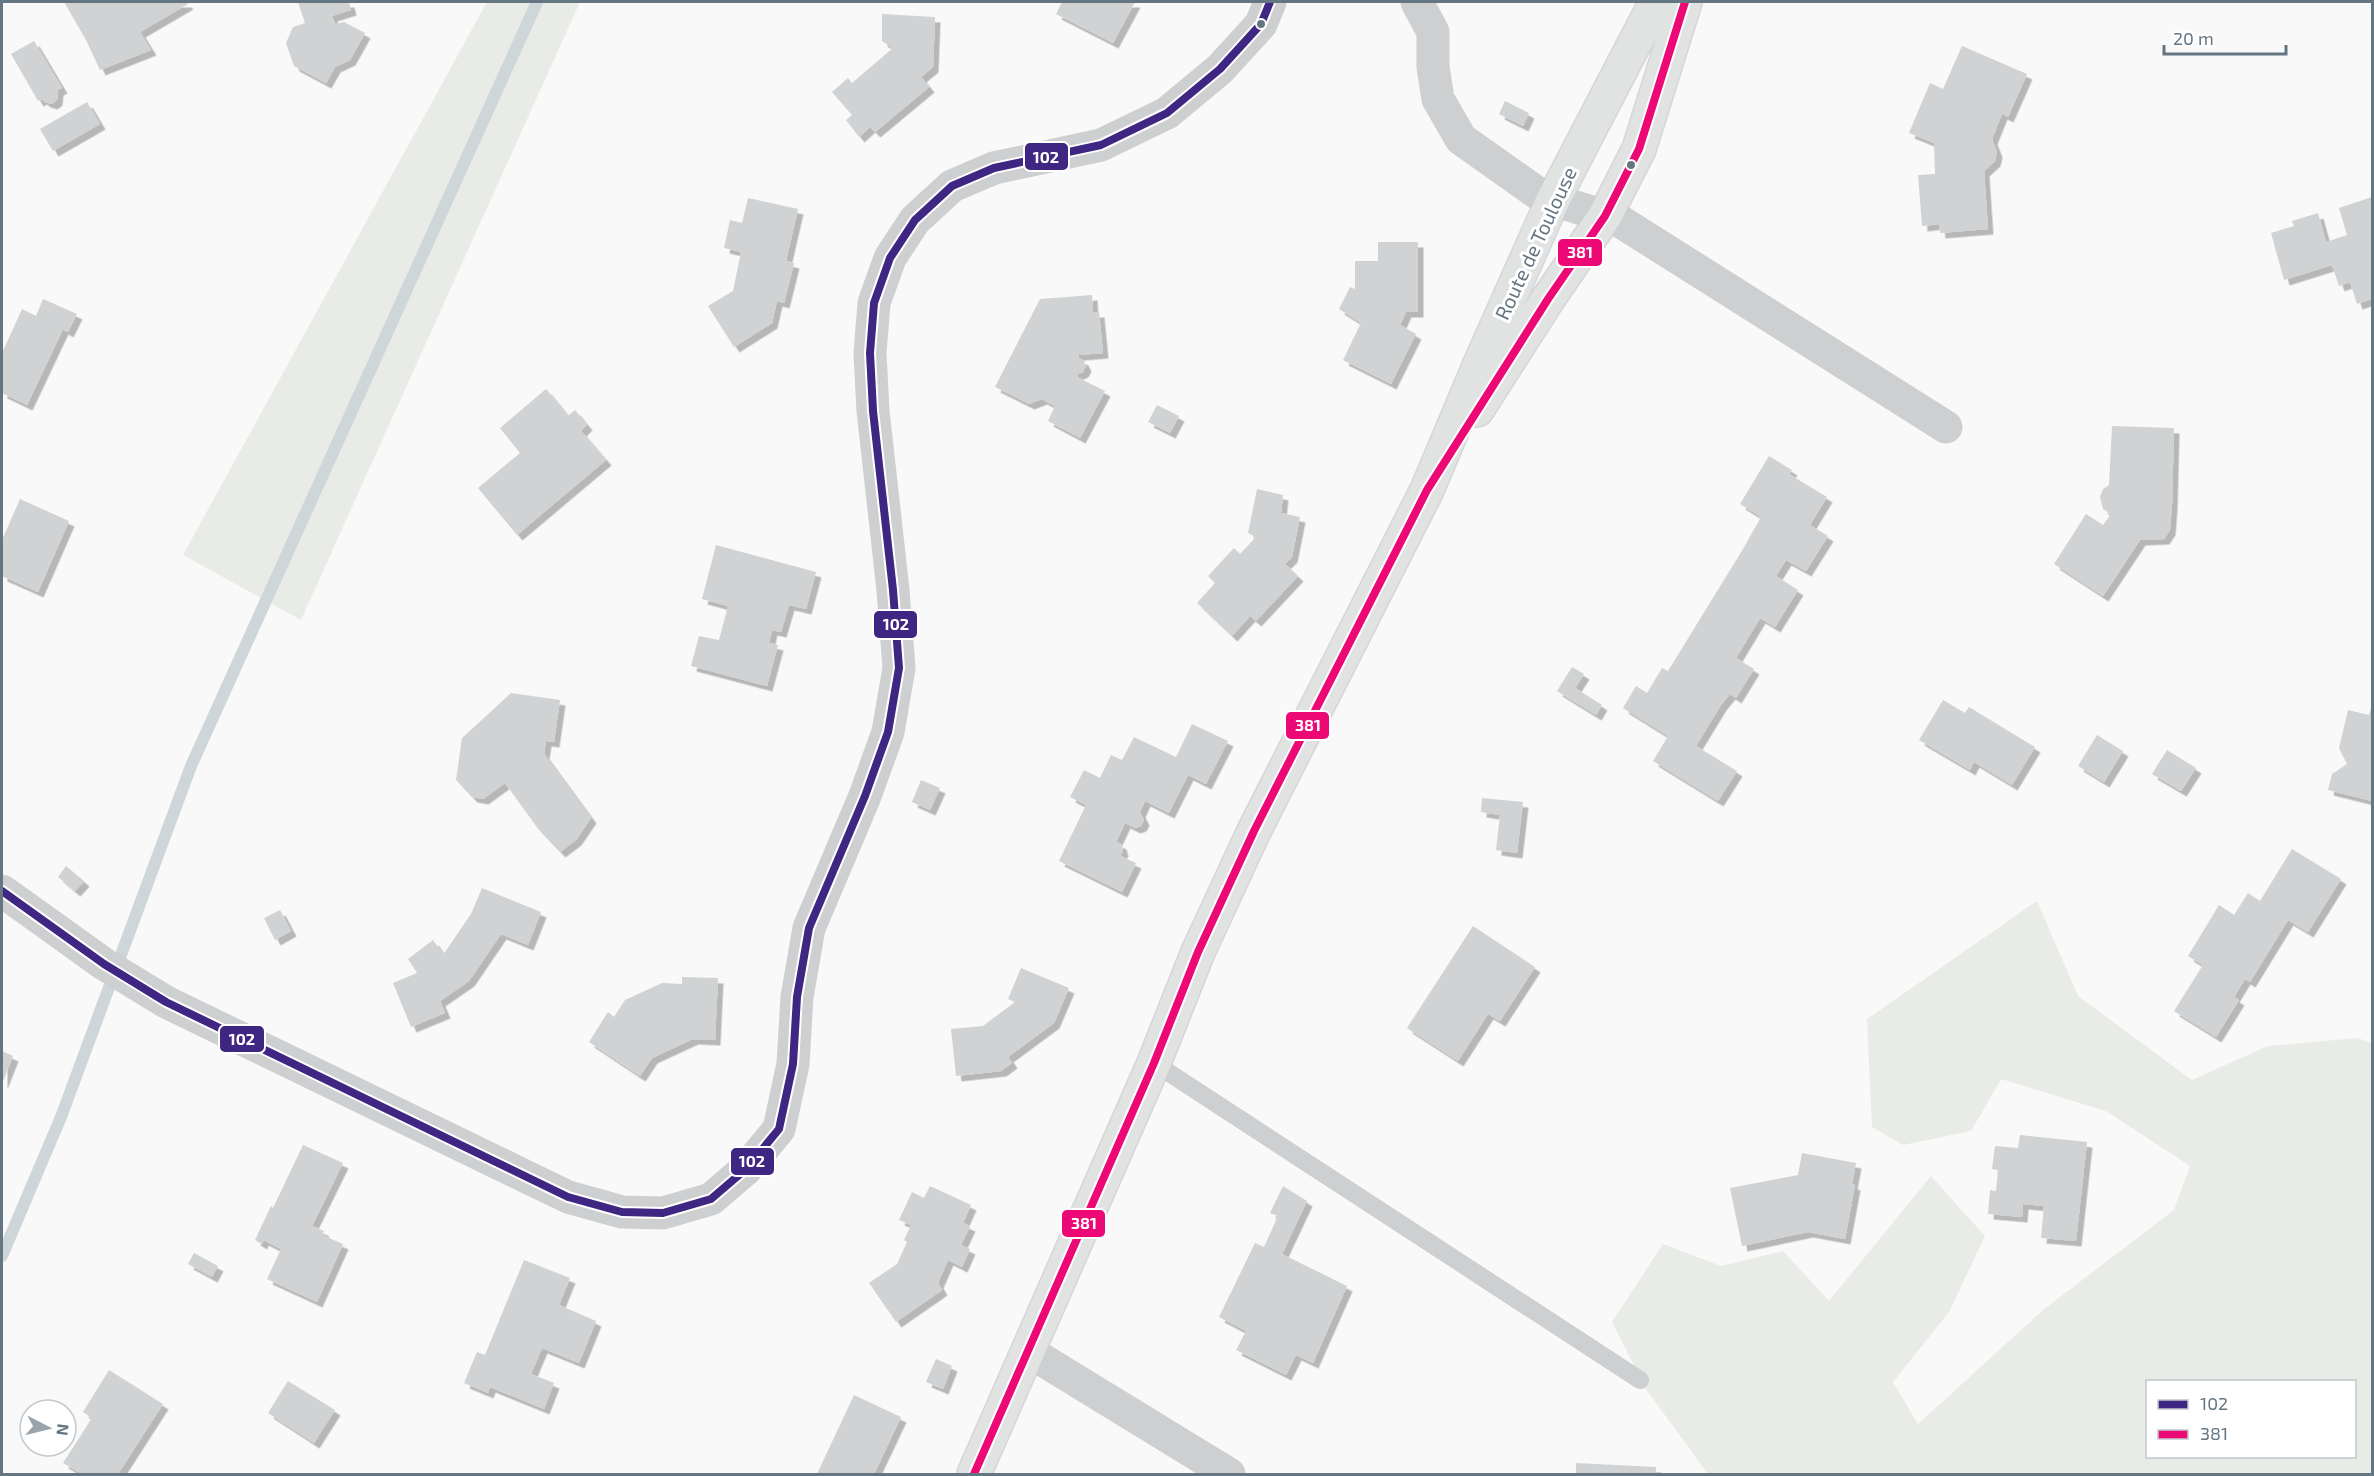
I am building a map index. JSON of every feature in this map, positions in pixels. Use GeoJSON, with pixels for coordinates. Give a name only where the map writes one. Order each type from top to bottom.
{"type":"FeatureCollection","features":[{"type":"Feature","properties":{"kind":"street"},"geometry":{"type":"LineString","coordinates":[[2,891],[134,984],[568,1197],[622,1212],[663,1213],[711,1199],[747,1169],[778,1129],[793,1064],[797,997],[809,928],[865,796],[888,732],[899,668],[893,590],[873,411],[870,353],[874,303],[890,258],[915,220],[952,186],[994,168],[1101,145],[1167,113],[1220,69],[1262,24],[1270,2]]}},
{"type":"Feature","properties":{"kind":"street"},"geometry":{"type":"LineString","coordinates":[[1417,2],[1433,32],[1433,68],[1438,99],[1461,139],[1543,197],[1618,220],[1946,427]]}},
{"type":"Feature","properties":{"kind":"street","name":"Route de Toulouse"},"geometry":{"type":"LineString","coordinates":[[974,1474],[1154,1063],[1198,952],[1254,831],[1427,490],[1484,354],[1553,200],[1656,2]]}},
{"type":"Feature","properties":{"kind":"street","name":"Route de Toulouse"},"geometry":{"type":"LineString","coordinates":[[1427,490],[1548,299],[1605,216],[1639,149],[1685,2]]}},
{"type":"Feature","properties":{"kind":"street"},"geometry":{"type":"LineString","coordinates":[[1028,1351],[1229,1474]]}},
{"type":"Feature","properties":{"kind":"lane"},"geometry":{"type":"LineString","coordinates":[[1154,1063],[1640,1380]]}},
{"type":"Feature","properties":{"kind":"shaded area"},"geometry":{"type":"Polygon","coordinates":[[[487,2],[580,2],[301,620],[183,555],[487,2]]]}},
{"type":"Feature","properties":{"kind":"shaded area"},"geometry":{"type":"Polygon","coordinates":[[[2037,901],[2078,996],[2192,1080],[2268,1046],[2357,1038],[2372,1043],[2372,1474],[1708,1474],[1646,1389],[1612,1322],[1663,1244],[1721,1266],[1783,1251],[1829,1301],[1931,1176],[1985,1236],[1949,1312],[1893,1382],[1918,1424],[2043,1310],[2174,1210],[2190,1166],[2106,1111],[2001,1079],[1971,1131],[1903,1145],[1872,1127],[1867,1019],[2037,901]]]}},
{"type":"Feature","properties":{"kind":"building"},"geometry":{"type":"Polygon","coordinates":[[[64,2],[186,2],[188,4],[140,32],[151,50],[100,70],[64,2]]]}},
{"type":"Feature","properties":{"kind":"building"},"geometry":{"type":"Polygon","coordinates":[[[298,2],[349,2],[351,10],[332,16],[335,24],[344,22],[365,33],[350,60],[335,67],[326,83],[294,66],[286,43],[293,27],[305,23],[298,2]]]}},
{"type":"Feature","properties":{"kind":"building"},"geometry":{"type":"Polygon","coordinates":[[[1062,2],[1135,2],[1113,43],[1056,14],[1062,2]]]}},
{"type":"Feature","properties":{"kind":"building"},"geometry":{"type":"Polygon","coordinates":[[[882,14],[935,17],[933,67],[921,77],[929,87],[875,132],[870,127],[859,137],[846,120],[852,115],[832,92],[848,78],[852,83],[893,48],[882,41],[882,14]]]}},
{"type":"Feature","properties":{"kind":"building"},"geometry":{"type":"Polygon","coordinates":[[[34,41],[62,88],[58,90],[57,100],[52,104],[42,99],[38,101],[11,54],[34,41]]]}},
{"type":"Feature","properties":{"kind":"building"},"geometry":{"type":"Polygon","coordinates":[[[1962,46],[2027,74],[2008,117],[2002,114],[1992,139],[1997,152],[1995,161],[1984,171],[1988,229],[1940,233],[1939,224],[1922,226],[1918,175],[1935,174],[1934,143],[1909,133],[1930,83],[1943,89],[1962,46]]]}},
{"type":"Feature","properties":{"kind":"building"},"geometry":{"type":"Polygon","coordinates":[[[1505,101],[1529,113],[1523,126],[1499,114],[1505,101]]]}},
{"type":"Feature","properties":{"kind":"building"},"geometry":{"type":"Polygon","coordinates":[[[87,102],[100,124],[53,151],[40,129],[87,102]]]}},
{"type":"Feature","properties":{"kind":"building"},"geometry":{"type":"Polygon","coordinates":[[[2372,197],[2372,299],[2357,304],[2350,282],[2339,286],[2332,265],[2284,280],[2271,233],[2294,226],[2292,221],[2318,213],[2326,242],[2347,235],[2339,208],[2372,197]]]}},
{"type":"Feature","properties":{"kind":"building"},"geometry":{"type":"Polygon","coordinates":[[[748,198],[798,209],[786,261],[794,263],[784,303],[777,301],[772,323],[734,347],[708,306],[733,291],[741,252],[724,248],[730,220],[742,223],[748,198]]]}},
{"type":"Feature","properties":{"kind":"building"},"geometry":{"type":"Polygon","coordinates":[[[1378,242],[1418,242],[1418,312],[1406,312],[1400,325],[1416,334],[1391,384],[1343,360],[1361,323],[1339,309],[1350,287],[1355,289],[1355,261],[1378,261],[1378,242]]]}},
{"type":"Feature","properties":{"kind":"building"},"geometry":{"type":"Polygon","coordinates":[[[1092,295],[1093,312],[1099,312],[1103,353],[1079,355],[1078,358],[1083,360],[1086,366],[1077,377],[1105,391],[1080,438],[1048,421],[1055,406],[1042,399],[1029,404],[995,387],[1040,299],[1092,295]]]}},
{"type":"Feature","properties":{"kind":"building"},"geometry":{"type":"Polygon","coordinates":[[[43,299],[77,314],[68,332],[63,329],[27,405],[2,393],[2,353],[22,309],[36,316],[43,299]]]}},
{"type":"Feature","properties":{"kind":"building"},"geometry":{"type":"Polygon","coordinates":[[[546,389],[568,416],[575,410],[587,425],[581,431],[606,460],[517,535],[478,488],[520,453],[500,428],[546,389]]]}},
{"type":"Feature","properties":{"kind":"building"},"geometry":{"type":"Polygon","coordinates":[[[1157,405],[1179,416],[1170,433],[1148,422],[1157,405]]]}},
{"type":"Feature","properties":{"kind":"building"},"geometry":{"type":"Polygon","coordinates":[[[2112,426],[2174,428],[2172,505],[2170,530],[2164,539],[2140,540],[2103,596],[2054,564],[2086,514],[2103,525],[2111,514],[2103,509],[2100,497],[2103,489],[2109,485],[2112,426]]]}},
{"type":"Feature","properties":{"kind":"building"},"geometry":{"type":"Polygon","coordinates":[[[1769,456],[1792,470],[1789,474],[1827,497],[1810,525],[1828,536],[1806,571],[1786,560],[1776,576],[1798,590],[1775,627],[1760,618],[1736,658],[1754,669],[1736,698],[1730,694],[1721,705],[1696,746],[1737,771],[1718,801],[1653,761],[1668,736],[1623,708],[1636,686],[1647,693],[1662,668],[1668,671],[1743,549],[1761,517],[1740,504],[1769,456]]]}},
{"type":"Feature","properties":{"kind":"building"},"geometry":{"type":"Polygon","coordinates":[[[1257,489],[1283,495],[1281,513],[1300,517],[1292,557],[1285,564],[1298,576],[1256,621],[1250,616],[1232,636],[1197,603],[1215,583],[1208,576],[1234,548],[1240,554],[1256,537],[1248,533],[1257,489]]]}},
{"type":"Feature","properties":{"kind":"building"},"geometry":{"type":"Polygon","coordinates":[[[20,499],[69,521],[38,592],[2,576],[2,540],[20,499]]]}},
{"type":"Feature","properties":{"kind":"building"},"geometry":{"type":"Polygon","coordinates":[[[716,545],[816,572],[806,609],[789,605],[781,632],[772,630],[769,643],[778,645],[767,686],[691,666],[699,636],[719,640],[728,606],[702,599],[716,545]]]}},
{"type":"Feature","properties":{"kind":"building"},"geometry":{"type":"Polygon","coordinates":[[[1572,667],[1584,674],[1575,688],[1602,705],[1596,715],[1557,691],[1572,667]]]}},
{"type":"Feature","properties":{"kind":"building"},"geometry":{"type":"Polygon","coordinates":[[[511,693],[560,700],[554,742],[546,741],[544,754],[591,818],[576,840],[560,852],[539,830],[505,783],[483,799],[472,797],[456,780],[462,738],[511,693]]]}},
{"type":"Feature","properties":{"kind":"building"},"geometry":{"type":"Polygon","coordinates":[[[1943,700],[1965,713],[1969,707],[2035,747],[2012,785],[1974,762],[1970,770],[1919,740],[1943,700]]]}},
{"type":"Feature","properties":{"kind":"building"},"geometry":{"type":"Polygon","coordinates":[[[2372,705],[2372,801],[2328,790],[2332,774],[2347,764],[2339,748],[2348,710],[2369,715],[2372,705]]]}},
{"type":"Feature","properties":{"kind":"building"},"geometry":{"type":"Polygon","coordinates":[[[1192,724],[1228,741],[1206,784],[1188,775],[1169,813],[1145,801],[1140,812],[1144,820],[1141,826],[1135,828],[1125,823],[1116,842],[1121,844],[1123,851],[1120,856],[1136,863],[1122,892],[1059,861],[1086,805],[1070,797],[1084,770],[1100,778],[1111,755],[1122,760],[1134,737],[1176,757],[1192,724]]]}},
{"type":"Feature","properties":{"kind":"building"},"geometry":{"type":"Polygon","coordinates":[[[2097,735],[2123,751],[2104,782],[2078,766],[2097,735]]]}},
{"type":"Feature","properties":{"kind":"building"},"geometry":{"type":"Polygon","coordinates":[[[2167,750],[2196,768],[2181,791],[2152,774],[2167,750]]]}},
{"type":"Feature","properties":{"kind":"building"},"geometry":{"type":"Polygon","coordinates":[[[921,780],[940,788],[930,810],[912,802],[921,780]]]}},
{"type":"Feature","properties":{"kind":"building"},"geometry":{"type":"Polygon","coordinates":[[[1482,798],[1523,802],[1517,853],[1496,850],[1500,815],[1481,812],[1482,798]]]}},
{"type":"Feature","properties":{"kind":"building"},"geometry":{"type":"Polygon","coordinates":[[[2292,849],[2341,879],[2308,932],[2288,920],[2250,982],[2245,979],[2234,997],[2239,1000],[2216,1037],[2174,1011],[2203,965],[2188,956],[2219,905],[2234,915],[2248,893],[2260,901],[2292,849]]]}},
{"type":"Feature","properties":{"kind":"building"},"geometry":{"type":"Polygon","coordinates":[[[66,866],[84,881],[75,891],[58,877],[66,866]]]}},
{"type":"Feature","properties":{"kind":"building"},"geometry":{"type":"Polygon","coordinates":[[[482,888],[541,912],[528,945],[501,934],[469,981],[440,1001],[445,1013],[411,1027],[393,983],[417,973],[408,959],[433,940],[443,954],[445,952],[471,914],[482,888]]]}},
{"type":"Feature","properties":{"kind":"building"},"geometry":{"type":"Polygon","coordinates":[[[280,910],[291,931],[275,940],[264,918],[280,910]]]}},
{"type":"Feature","properties":{"kind":"building"},"geometry":{"type":"Polygon","coordinates":[[[1473,926],[1535,967],[1500,1021],[1488,1014],[1458,1061],[1407,1028],[1473,926]]]}},
{"type":"Feature","properties":{"kind":"building"},"geometry":{"type":"Polygon","coordinates":[[[1021,968],[1069,988],[1054,1023],[1008,1057],[1012,1063],[1001,1071],[956,1076],[951,1029],[983,1026],[1015,1002],[1008,999],[1021,968]]]}},
{"type":"Feature","properties":{"kind":"building"},"geometry":{"type":"Polygon","coordinates":[[[682,977],[718,978],[715,1040],[693,1039],[652,1058],[640,1076],[589,1042],[608,1012],[614,1017],[625,1000],[662,983],[682,984],[682,977]]]}},
{"type":"Feature","properties":{"kind":"building"},"geometry":{"type":"Polygon","coordinates":[[[2,1051],[13,1056],[2,1084],[2,1051]]]}},
{"type":"Feature","properties":{"kind":"building"},"geometry":{"type":"Polygon","coordinates":[[[2020,1135],[2087,1142],[2076,1241],[2041,1238],[2044,1206],[2023,1204],[2022,1217],[1988,1214],[1990,1190],[1996,1191],[1998,1170],[1992,1169],[1995,1146],[2018,1148],[2020,1135]]]}},
{"type":"Feature","properties":{"kind":"building"},"geometry":{"type":"Polygon","coordinates":[[[303,1145],[343,1163],[312,1226],[324,1231],[322,1235],[343,1244],[317,1302],[267,1279],[281,1249],[263,1240],[262,1244],[255,1240],[303,1145]]]}},
{"type":"Feature","properties":{"kind":"building"},"geometry":{"type":"Polygon","coordinates":[[[1802,1153],[1856,1163],[1852,1184],[1855,1185],[1845,1239],[1808,1232],[1742,1246],[1730,1188],[1798,1175],[1802,1153]]]}},
{"type":"Feature","properties":{"kind":"building"},"geometry":{"type":"Polygon","coordinates":[[[930,1186],[971,1205],[963,1223],[970,1226],[961,1245],[970,1249],[962,1267],[948,1260],[938,1283],[942,1290],[896,1322],[869,1283],[897,1264],[907,1242],[904,1240],[911,1225],[899,1220],[912,1192],[924,1198],[930,1186]]]}},
{"type":"Feature","properties":{"kind":"building"},"geometry":{"type":"Polygon","coordinates":[[[1283,1186],[1307,1201],[1282,1254],[1347,1286],[1313,1363],[1296,1355],[1286,1375],[1236,1350],[1246,1331],[1219,1317],[1255,1243],[1264,1247],[1278,1216],[1270,1213],[1283,1186]]]}},
{"type":"Feature","properties":{"kind":"building"},"geometry":{"type":"Polygon","coordinates":[[[194,1253],[218,1266],[212,1277],[188,1264],[194,1253]]]}},
{"type":"Feature","properties":{"kind":"building"},"geometry":{"type":"Polygon","coordinates":[[[524,1260],[570,1278],[559,1305],[596,1321],[579,1363],[542,1348],[531,1374],[554,1383],[544,1409],[490,1387],[488,1393],[464,1383],[477,1352],[485,1355],[524,1260]]]}},
{"type":"Feature","properties":{"kind":"building"},"geometry":{"type":"Polygon","coordinates":[[[936,1359],[952,1366],[943,1389],[926,1382],[936,1359]]]}},
{"type":"Feature","properties":{"kind":"building"},"geometry":{"type":"Polygon","coordinates":[[[109,1370],[163,1404],[118,1474],[82,1474],[63,1463],[66,1458],[78,1458],[78,1440],[92,1418],[83,1412],[109,1370]]]}},
{"type":"Feature","properties":{"kind":"building"},"geometry":{"type":"Polygon","coordinates":[[[288,1381],[335,1410],[314,1443],[268,1413],[288,1381]]]}},
{"type":"Feature","properties":{"kind":"building"},"geometry":{"type":"Polygon","coordinates":[[[854,1395],[901,1417],[874,1474],[817,1474],[854,1395]]]}},
{"type":"Feature","properties":{"kind":"building"},"geometry":{"type":"Polygon","coordinates":[[[1576,1463],[1656,1467],[1656,1474],[1576,1474],[1576,1463]]]}},
{"type":"Feature","properties":{"kind":"waterway"},"geometry":{"type":"LineString","coordinates":[[2,1256],[61,1117],[191,766],[537,2]]}},
{"type":"Feature","properties":{"kind":"transit line","name":"102"},"geometry":{"type":"LineString","coordinates":[[2,891],[104,964],[166,1002],[568,1197],[622,1212],[663,1213],[711,1199],[746,1169],[779,1129],[793,1064],[797,997],[809,928],[865,796],[888,732],[899,668],[893,590],[873,411],[870,353],[874,303],[890,258],[915,220],[952,186],[994,168],[1101,145],[1167,113],[1220,69],[1261,24],[1270,2]]}},
{"type":"Feature","properties":{"kind":"transit line","name":"381"},"geometry":{"type":"LineString","coordinates":[[974,1474],[1154,1063],[1198,952],[1254,831],[1427,490],[1548,299],[1605,216],[1639,149],[1685,2]]}}]}
